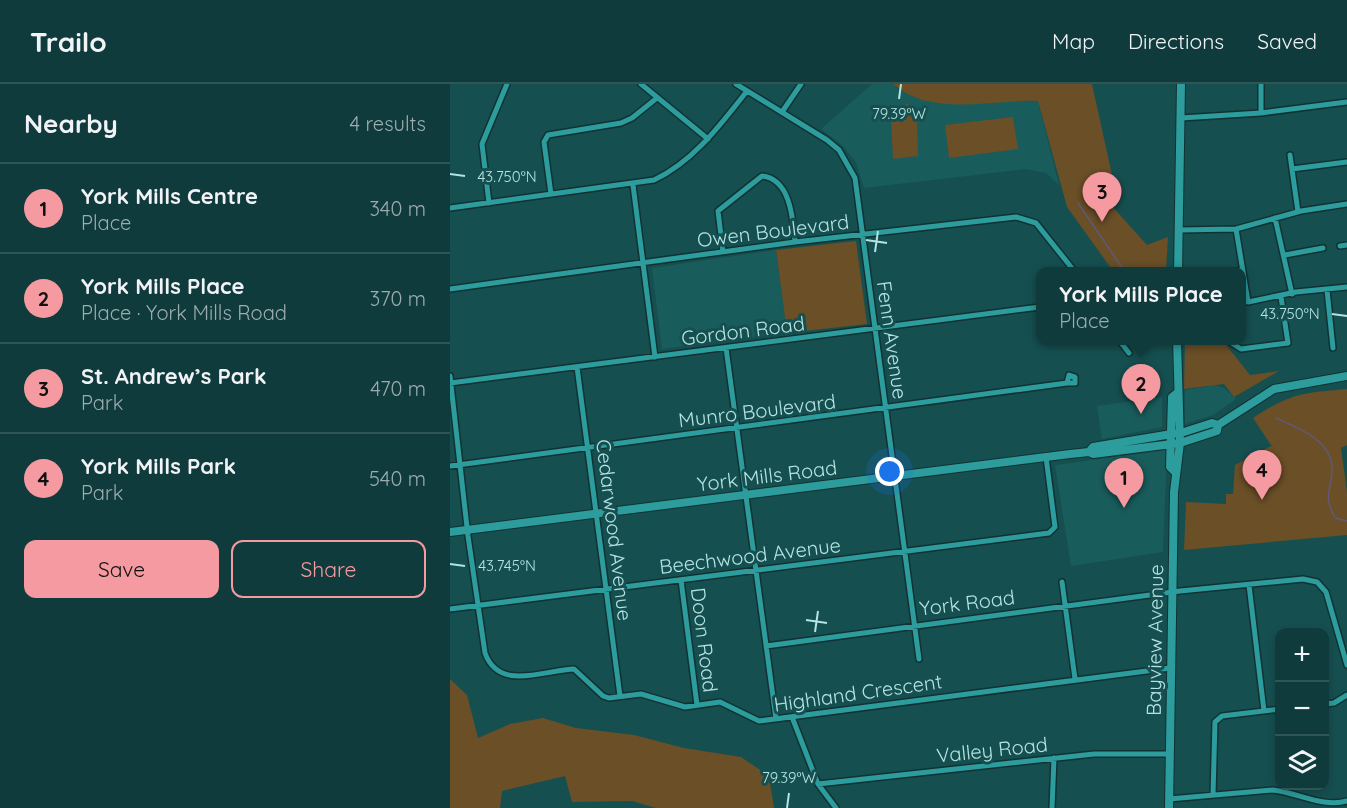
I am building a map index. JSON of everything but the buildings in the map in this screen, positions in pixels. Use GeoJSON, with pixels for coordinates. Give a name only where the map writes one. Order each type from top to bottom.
{"type":"FeatureCollection","features":[{"type":"Feature","properties":{"kind":"main road"},"geometry":{"type":"LineString","coordinates":[[1178,267],[1181,84]]}},
{"type":"Feature","properties":{"kind":"main road","name":"Bayview Avenue"},"geometry":{"type":"LineString","coordinates":[[1168,808],[1175,472],[1179,467],[1180,443],[1177,345]]}},
{"type":"Feature","properties":{"kind":"main road","name":"York Mills Road"},"geometry":{"type":"LineString","coordinates":[[450,532],[896,475],[1089,452],[1094,454],[1170,445],[1217,430],[1218,425],[1274,389],[1347,376]]}},
{"type":"Feature","properties":{"kind":"main road","name":"Bayview Avenue"},"geometry":{"type":"LineString","coordinates":[[1175,472],[1170,467],[1170,435],[1172,397],[1177,393]]}},
{"type":"Feature","properties":{"kind":"main road","name":"York Mills Road"},"geometry":{"type":"LineString","coordinates":[[1089,452],[1093,447],[1180,433],[1212,423],[1218,425]]}},
{"type":"Feature","properties":{"kind":"street"},"geometry":{"type":"LineString","coordinates":[[489,203],[482,144],[507,84]]}},
{"type":"Feature","properties":{"kind":"street"},"geometry":{"type":"LineString","coordinates":[[641,84],[708,139]]}},
{"type":"Feature","properties":{"kind":"street","name":"Fenn Avenue"},"geometry":{"type":"LineString","coordinates":[[736,84],[827,140],[846,161],[855,178],[920,659]]}},
{"type":"Feature","properties":{"kind":"street"},"geometry":{"type":"LineString","coordinates":[[782,112],[801,84]]}},
{"type":"Feature","properties":{"kind":"street"},"geometry":{"type":"LineString","coordinates":[[1261,84],[1261,113]]}},
{"type":"Feature","properties":{"kind":"street"},"geometry":{"type":"LineString","coordinates":[[450,208],[633,185],[660,178],[708,139],[747,91]]}},
{"type":"Feature","properties":{"kind":"street"},"geometry":{"type":"LineString","coordinates":[[551,194],[544,142],[548,135],[621,123],[632,118],[657,98]]}},
{"type":"Feature","properties":{"kind":"street"},"geometry":{"type":"LineString","coordinates":[[1181,118],[1261,113],[1347,102]]}},
{"type":"Feature","properties":{"kind":"street"},"geometry":{"type":"LineString","coordinates":[[1290,155],[1298,212]]}},
{"type":"Feature","properties":{"kind":"street"},"geometry":{"type":"LineString","coordinates":[[1292,169],[1347,162]]}},
{"type":"Feature","properties":{"kind":"street"},"geometry":{"type":"LineString","coordinates":[[723,252],[718,211],[762,176],[772,179],[787,197],[792,209],[795,242]]}},
{"type":"Feature","properties":{"kind":"street"},"geometry":{"type":"LineString","coordinates":[[633,185],[655,357]]}},
{"type":"Feature","properties":{"kind":"street"},"geometry":{"type":"LineString","coordinates":[[1179,230],[1236,229],[1298,212],[1347,204]]}},
{"type":"Feature","properties":{"kind":"street","name":"Owen Boulevard"},"geometry":{"type":"LineString","coordinates":[[450,289],[795,242],[1021,217],[1036,223],[1072,267]]}},
{"type":"Feature","properties":{"kind":"street"},"geometry":{"type":"LineString","coordinates":[[1275,218],[1292,294]]}},
{"type":"Feature","properties":{"kind":"street"},"geometry":{"type":"LineString","coordinates":[[1236,229],[1242,267]]}},
{"type":"Feature","properties":{"kind":"street"},"geometry":{"type":"LineString","coordinates":[[1285,255],[1323,248]]}},
{"type":"Feature","properties":{"kind":"street"},"geometry":{"type":"LineString","coordinates":[[1246,289],[1248,302],[1347,286]]}},
{"type":"Feature","properties":{"kind":"street"},"geometry":{"type":"LineString","coordinates":[[1327,290],[1333,348]]}},
{"type":"Feature","properties":{"kind":"street"},"geometry":{"type":"LineString","coordinates":[[1234,345],[1240,349],[1288,343],[1281,297]]}},
{"type":"Feature","properties":{"kind":"street","name":"Gordon Road"},"geometry":{"type":"LineString","coordinates":[[450,383],[1036,308]]}},
{"type":"Feature","properties":{"kind":"street"},"geometry":{"type":"LineString","coordinates":[[1123,345],[1129,354]]}},
{"type":"Feature","properties":{"kind":"street"},"geometry":{"type":"LineString","coordinates":[[726,348],[776,719]]}},
{"type":"Feature","properties":{"kind":"street","name":"Cedarwood Avenue"},"geometry":{"type":"LineString","coordinates":[[578,367],[620,696]]}},
{"type":"Feature","properties":{"kind":"street","name":"Highland Crescent"},"geometry":{"type":"LineString","coordinates":[[450,376],[485,653],[496,671],[508,676],[574,669],[603,696],[641,694],[685,707],[724,702],[754,720],[1170,668]]}},
{"type":"Feature","properties":{"kind":"street","name":"Munro Boulevard"},"geometry":{"type":"LineString","coordinates":[[450,466],[886,409],[1067,382]]}},
{"type":"Feature","properties":{"kind":"street","name":"Beechwood Avenue"},"geometry":{"type":"LineString","coordinates":[[450,609],[756,571],[1053,530],[1046,457]]}},
{"type":"Feature","properties":{"kind":"street","name":"York Road"},"geometry":{"type":"LineString","coordinates":[[766,646],[1172,592],[1303,579],[1320,584],[1332,606],[1347,665]]}},
{"type":"Feature","properties":{"kind":"street","name":"Doon Road"},"geometry":{"type":"LineString","coordinates":[[681,580],[697,705]]}},
{"type":"Feature","properties":{"kind":"street"},"geometry":{"type":"LineString","coordinates":[[1062,582],[1075,679]]}},
{"type":"Feature","properties":{"kind":"street"},"geometry":{"type":"LineString","coordinates":[[1249,585],[1264,711]]}},
{"type":"Feature","properties":{"kind":"street"},"geometry":{"type":"LineString","coordinates":[[1329,703],[1340,700],[1347,695]]}},
{"type":"Feature","properties":{"kind":"street"},"geometry":{"type":"LineString","coordinates":[[1213,795],[1215,722],[1222,716],[1275,710]]}},
{"type":"Feature","properties":{"kind":"street"},"geometry":{"type":"LineString","coordinates":[[792,717],[818,784],[836,808]]}},
{"type":"Feature","properties":{"kind":"street","name":"Valley Road"},"geometry":{"type":"LineString","coordinates":[[818,784],[1094,754],[1169,754]]}},
{"type":"Feature","properties":{"kind":"street"},"geometry":{"type":"LineString","coordinates":[[1052,808],[1054,758]]}},
{"type":"Feature","properties":{"kind":"street"},"geometry":{"type":"LineString","coordinates":[[1169,799],[1282,791],[1325,807],[1338,806],[1347,801]]}},
{"type":"Feature","properties":{"kind":"shaded area"},"geometry":{"type":"Polygon","coordinates":[[[872,84],[893,84],[900,91],[1038,101],[1059,185],[1046,173],[1026,169],[864,188],[856,162],[842,145],[821,129],[872,84]]]}},
{"type":"Feature","properties":{"kind":"shaded area"},"geometry":{"type":"Polygon","coordinates":[[[893,84],[1092,84],[1114,184],[1110,204],[1147,245],[1168,237],[1166,267],[1110,267],[1067,207],[1038,101],[944,104],[926,101],[908,94],[893,84]]]}},
{"type":"Feature","properties":{"kind":"shaded area"},"geometry":{"type":"Polygon","coordinates":[[[906,103],[917,111],[918,156],[893,159],[891,121],[906,120],[906,103]]]}},
{"type":"Feature","properties":{"kind":"shaded area"},"geometry":{"type":"Polygon","coordinates":[[[1013,117],[1018,149],[949,158],[945,125],[1013,117]]]}},
{"type":"Feature","properties":{"kind":"shaded area"},"geometry":{"type":"Polygon","coordinates":[[[856,241],[867,324],[787,333],[776,250],[856,241]]]}},
{"type":"Feature","properties":{"kind":"shaded area"},"geometry":{"type":"Polygon","coordinates":[[[776,250],[787,333],[662,349],[652,268],[776,250]]]}},
{"type":"Feature","properties":{"kind":"shaded area"},"geometry":{"type":"Polygon","coordinates":[[[1185,345],[1226,345],[1250,375],[1279,371],[1234,397],[1224,384],[1184,389],[1185,345]]]}},
{"type":"Feature","properties":{"kind":"shaded area"},"geometry":{"type":"Polygon","coordinates":[[[1215,385],[1224,388],[1236,399],[1213,415],[1185,424],[1185,390],[1215,385]]]}},
{"type":"Feature","properties":{"kind":"shaded area"},"geometry":{"type":"Polygon","coordinates":[[[1347,389],[1347,445],[1341,448],[1347,492],[1347,535],[1184,550],[1186,502],[1226,504],[1226,494],[1233,494],[1235,465],[1271,446],[1273,448],[1253,418],[1277,403],[1297,396],[1347,389]]]}},
{"type":"Feature","properties":{"kind":"shaded area"},"geometry":{"type":"Polygon","coordinates":[[[1162,397],[1162,427],[1102,439],[1097,406],[1162,397]]]}},
{"type":"Feature","properties":{"kind":"shaded area"},"geometry":{"type":"Polygon","coordinates":[[[1167,450],[1163,552],[1071,566],[1055,465],[1167,450]]]}},
{"type":"Feature","properties":{"kind":"shaded area"},"geometry":{"type":"Polygon","coordinates":[[[450,679],[467,695],[478,738],[510,724],[543,718],[576,728],[634,735],[684,748],[741,757],[769,776],[774,808],[656,808],[632,801],[572,802],[565,776],[502,791],[500,808],[450,808],[450,679]]]}},
{"type":"Feature","properties":{"kind":"waterway"},"geometry":{"type":"LineString","coordinates":[[1078,203],[1122,267]]}},
{"type":"Feature","properties":{"kind":"waterway"},"geometry":{"type":"LineString","coordinates":[[1276,418],[1312,436],[1326,450],[1332,469],[1329,503],[1335,518],[1347,521]]}},
{"type":"Feature","properties":{"kind":"place","name":"St. Andrew’s Park"},"geometry":{"type":"Point","coordinates":[1102,222]}},
{"type":"Feature","properties":{"kind":"place","name":"York Mills Place"},"geometry":{"type":"Point","coordinates":[1141,414]}},
{"type":"Feature","properties":{"kind":"place","name":"York Mills Park"},"geometry":{"type":"Point","coordinates":[1262,500]}},
{"type":"Feature","properties":{"kind":"place","name":"York Mills Centre"},"geometry":{"type":"Point","coordinates":[1124,508]}}]}
